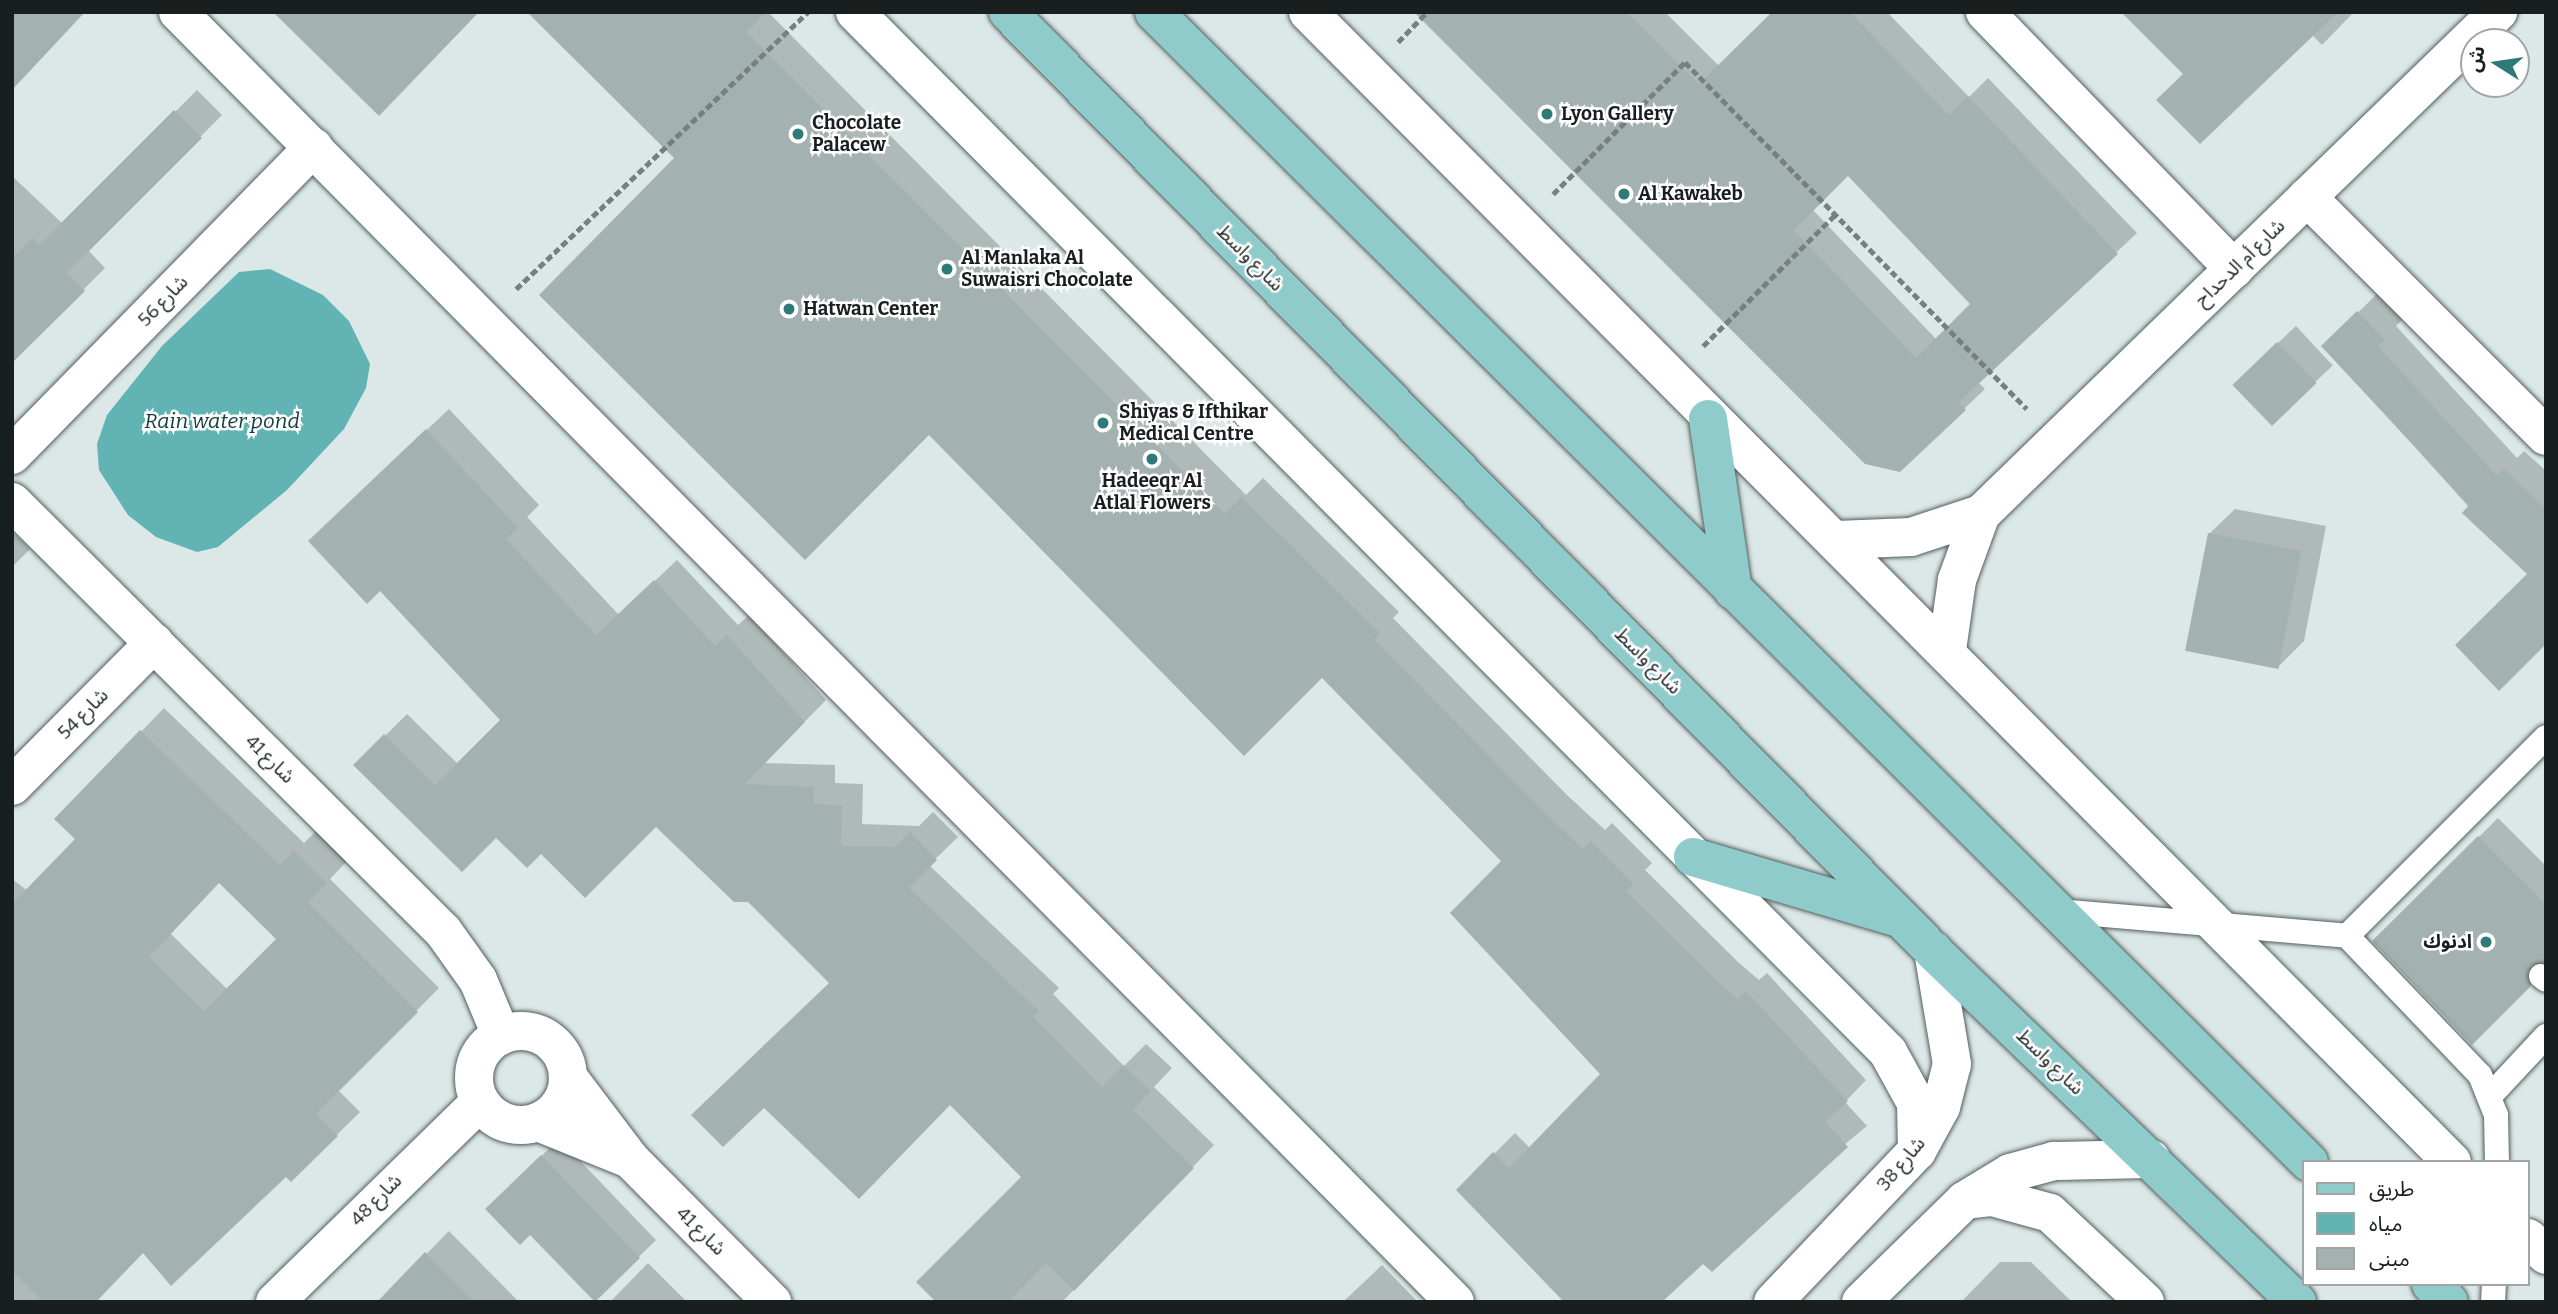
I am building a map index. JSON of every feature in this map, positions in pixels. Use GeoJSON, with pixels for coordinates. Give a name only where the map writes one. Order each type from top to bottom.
{"type":"FeatureCollection","features":[{"type":"Feature","properties":{"kind":"main road","name":"شارع واسط"},"geometry":{"type":"LineString","coordinates":[[1008,12],[1933,951],[2297,1302]]}},
{"type":"Feature","properties":{"kind":"main road"},"geometry":{"type":"LineString","coordinates":[[1154,12],[2307,1160]]}},
{"type":"Feature","properties":{"kind":"main road"},"geometry":{"type":"LineString","coordinates":[[1708,419],[1733,590]]}},
{"type":"Feature","properties":{"kind":"main road"},"geometry":{"type":"LineString","coordinates":[[1693,857],[1902,919]]}},
{"type":"Feature","properties":{"kind":"main road"},"geometry":{"type":"LineString","coordinates":[[2433,1286],[2448,1302]]}},
{"type":"Feature","properties":{"kind":"street"},"geometry":{"type":"LineString","coordinates":[[178,12],[1455,1302]]}},
{"type":"Feature","properties":{"kind":"street"},"geometry":{"type":"LineString","coordinates":[[855,12],[1900,1068],[1916,1103],[1917,1151]]}},
{"type":"Feature","properties":{"kind":"street"},"geometry":{"type":"LineString","coordinates":[[1308,12],[1669,380],[1837,540],[2450,1160]]}},
{"type":"Feature","properties":{"kind":"street"},"geometry":{"type":"LineString","coordinates":[[1985,12],[2234,269]]}},
{"type":"Feature","properties":{"kind":"street","name":"شارع أم الدحداح"},"geometry":{"type":"LineString","coordinates":[[1947,650],[1957,580],[1981,514],[2498,12]]}},
{"type":"Feature","properties":{"kind":"street","name":"شارع 56"},"geometry":{"type":"LineString","coordinates":[[12,455],[314,147]]}},
{"type":"Feature","properties":{"kind":"street"},"geometry":{"type":"LineString","coordinates":[[2307,197],[2546,436]]}},
{"type":"Feature","properties":{"kind":"street","name":"شارع 41"},"geometry":{"type":"LineString","coordinates":[[12,502],[443,931],[478,980],[501,1035]]}},
{"type":"Feature","properties":{"kind":"street","name":"شارع أم الدحداح"},"geometry":{"type":"LineString","coordinates":[[1837,540],[1911,537],[1981,514]]}},
{"type":"Feature","properties":{"kind":"street","name":"شارع 54"},"geometry":{"type":"LineString","coordinates":[[12,786],[154,643]]}},
{"type":"Feature","properties":{"kind":"street","name":"شارع 38"},"geometry":{"type":"LineString","coordinates":[[1773,1302],[1917,1151],[1941,1107],[1952,1064],[1933,951]]}},
{"type":"Feature","properties":{"kind":"street"},"geometry":{"type":"LineString","coordinates":[[540,1034],[561,1051],[568,1077],[561,1105],[538,1122],[506,1123],[481,1102],[476,1064],[501,1035],[540,1034]]}},
{"type":"Feature","properties":{"kind":"street","name":"شارع 41"},"geometry":{"type":"LineString","coordinates":[[568,1077],[630,1159],[772,1302]]}},
{"type":"Feature","properties":{"kind":"street","name":"شارع 48"},"geometry":{"type":"LineString","coordinates":[[275,1302],[481,1102]]}},
{"type":"Feature","properties":{"kind":"street","name":"شارع 41"},"geometry":{"type":"LineString","coordinates":[[538,1122],[630,1159]]}},
{"type":"Feature","properties":{"kind":"street"},"geometry":{"type":"LineString","coordinates":[[1861,1302],[1964,1200],[2010,1173],[2054,1161],[2151,1159]]}},
{"type":"Feature","properties":{"kind":"street"},"geometry":{"type":"LineString","coordinates":[[1964,1200],[1992,1197],[2050,1213],[2145,1302]]}},
{"type":"Feature","properties":{"kind":"street"},"geometry":{"type":"LineString","coordinates":[[2530,1240],[2546,1255]]}},
{"type":"Feature","properties":{"kind":"lane"},"geometry":{"type":"LineString","coordinates":[[2347,936],[2431,870],[2546,737]]}},
{"type":"Feature","properties":{"kind":"lane"},"geometry":{"type":"LineString","coordinates":[[2058,911],[2347,936],[2464,1058],[2490,1096],[2497,1160]]}},
{"type":"Feature","properties":{"kind":"lane"},"geometry":{"type":"LineString","coordinates":[[2490,1096],[2546,1035]]}},
{"type":"Feature","properties":{"kind":"path"},"geometry":{"type":"LineString","coordinates":[[484,320],[808,12]]}},
{"type":"Feature","properties":{"kind":"path"},"geometry":{"type":"LineString","coordinates":[[1519,228],[1685,62],[1834,216],[2058,439]]}},
{"type":"Feature","properties":{"kind":"path"},"geometry":{"type":"LineString","coordinates":[[1669,380],[1834,216]]}},
{"type":"Feature","properties":{"kind":"water","name":"Rain water pond"},"geometry":{"type":"Polygon","coordinates":[[[270,269],[323,295],[349,321],[370,364],[366,388],[344,429],[287,490],[218,547],[197,552],[156,537],[128,515],[99,470],[97,444],[107,415],[162,346],[239,272],[270,269]]]}},
{"type":"Feature","properties":{"kind":"building"},"geometry":{"type":"Polygon","coordinates":[[[12,12],[85,12],[12,90],[12,12]]]}},
{"type":"Feature","properties":{"kind":"building"},"geometry":{"type":"Polygon","coordinates":[[[273,12],[479,12],[379,116],[273,12]]]}},
{"type":"Feature","properties":{"kind":"building"},"geometry":{"type":"Polygon","coordinates":[[[527,12],[766,12],[747,32],[1225,514],[1241,497],[1380,633],[1374,639],[1547,815],[1583,849],[1591,841],[1634,884],[1626,891],[1718,982],[1738,999],[1746,991],[1848,1101],[1825,1122],[1848,1147],[1712,1272],[1703,1264],[1662,1302],[1564,1302],[1456,1190],[1493,1152],[1509,1168],[1600,1074],[1450,913],[1501,861],[1322,678],[1244,756],[929,435],[805,560],[539,295],[674,158],[527,12]]]}},
{"type":"Feature","properties":{"kind":"building"},"geometry":{"type":"Polygon","coordinates":[[[1414,12],[1626,12],[1699,84],[1772,12],[1850,12],[1949,115],[1968,96],[2118,254],[1959,402],[1966,410],[1900,472],[1865,464],[1414,12]],[[1848,176],[1794,230],[1916,358],[1970,304],[1848,176]]]}},
{"type":"Feature","properties":{"kind":"building"},"geometry":{"type":"Polygon","coordinates":[[[2121,12],[2338,12],[2200,144],[2156,100],[2183,74],[2121,12]]]}},
{"type":"Feature","properties":{"kind":"building"},"geometry":{"type":"Polygon","coordinates":[[[174,110],[202,138],[67,273],[85,291],[12,363],[12,258],[33,238],[39,245],[174,110]]]}},
{"type":"Feature","properties":{"kind":"building"},"geometry":{"type":"Polygon","coordinates":[[[2357,311],[2385,340],[2378,346],[2497,476],[2504,469],[2546,509],[2546,644],[2499,691],[2455,645],[2527,574],[2462,513],[2469,505],[2321,346],[2357,311]]]}},
{"type":"Feature","properties":{"kind":"building"},"geometry":{"type":"Polygon","coordinates":[[[2277,342],[2317,383],[2272,426],[2232,385],[2277,342]]]}},
{"type":"Feature","properties":{"kind":"building"},"geometry":{"type":"Polygon","coordinates":[[[426,429],[518,528],[506,539],[596,635],[654,580],[715,646],[727,635],[805,722],[745,784],[814,787],[814,804],[842,805],[841,846],[895,847],[910,832],[937,860],[909,888],[1039,1011],[1033,1017],[1102,1087],[1123,1065],[1151,1091],[1133,1110],[1194,1168],[1074,1291],[1046,1263],[1008,1302],[936,1302],[916,1282],[1021,1177],[950,1105],[859,1199],[764,1108],[723,1147],[691,1115],[829,983],[748,902],[734,902],[656,827],[585,898],[541,854],[527,868],[496,838],[462,872],[353,765],[384,734],[435,785],[500,720],[380,591],[367,604],[308,541],[426,429]]]}},
{"type":"Feature","properties":{"kind":"building"},"geometry":{"type":"Polygon","coordinates":[[[2208,533],[2301,551],[2278,669],[2185,651],[2208,533]]]}},
{"type":"Feature","properties":{"kind":"building"},"geometry":{"type":"Polygon","coordinates":[[[140,730],[280,865],[294,851],[327,883],[308,903],[418,1012],[316,1114],[338,1136],[291,1182],[286,1177],[171,1286],[143,1253],[96,1302],[43,1302],[12,1271],[12,904],[75,839],[54,819],[140,730]],[[219,883],[149,957],[204,1011],[276,939],[219,883]]]}},
{"type":"Feature","properties":{"kind":"building"},"geometry":{"type":"Polygon","coordinates":[[[2478,836],[2546,905],[2546,962],[2530,966],[2531,986],[2472,1045],[2372,941],[2478,836]]]}},
{"type":"Feature","properties":{"kind":"building"},"geometry":{"type":"Polygon","coordinates":[[[541,1155],[640,1258],[595,1302],[530,1235],[520,1245],[485,1209],[541,1155]]]}},
{"type":"Feature","properties":{"kind":"building"},"geometry":{"type":"Polygon","coordinates":[[[425,1252],[474,1302],[377,1302],[425,1252]]]}},
{"type":"Feature","properties":{"kind":"place","name":"Lyon Gallery"},"geometry":{"type":"Point","coordinates":[1547,114]}},
{"type":"Feature","properties":{"kind":"place","name":"Chocolate Palacew"},"geometry":{"type":"Point","coordinates":[798,134]}},
{"type":"Feature","properties":{"kind":"place","name":"Al Kawakeb"},"geometry":{"type":"Point","coordinates":[1624,194]}},
{"type":"Feature","properties":{"kind":"place","name":"Al Manlaka Al Suwaisri Chocolate"},"geometry":{"type":"Point","coordinates":[947,269]}},
{"type":"Feature","properties":{"kind":"place","name":"Hatwan Center"},"geometry":{"type":"Point","coordinates":[789,309]}},
{"type":"Feature","properties":{"kind":"place","name":"Shiyas & Ifthikar Medical Centre"},"geometry":{"type":"Point","coordinates":[1103,423]}},
{"type":"Feature","properties":{"kind":"place","name":"Hadeeqr Al Atlal Flowers"},"geometry":{"type":"Point","coordinates":[1152,459]}},
{"type":"Feature","properties":{"kind":"place","name":"ادنوك"},"geometry":{"type":"Point","coordinates":[2486,942]}}]}
